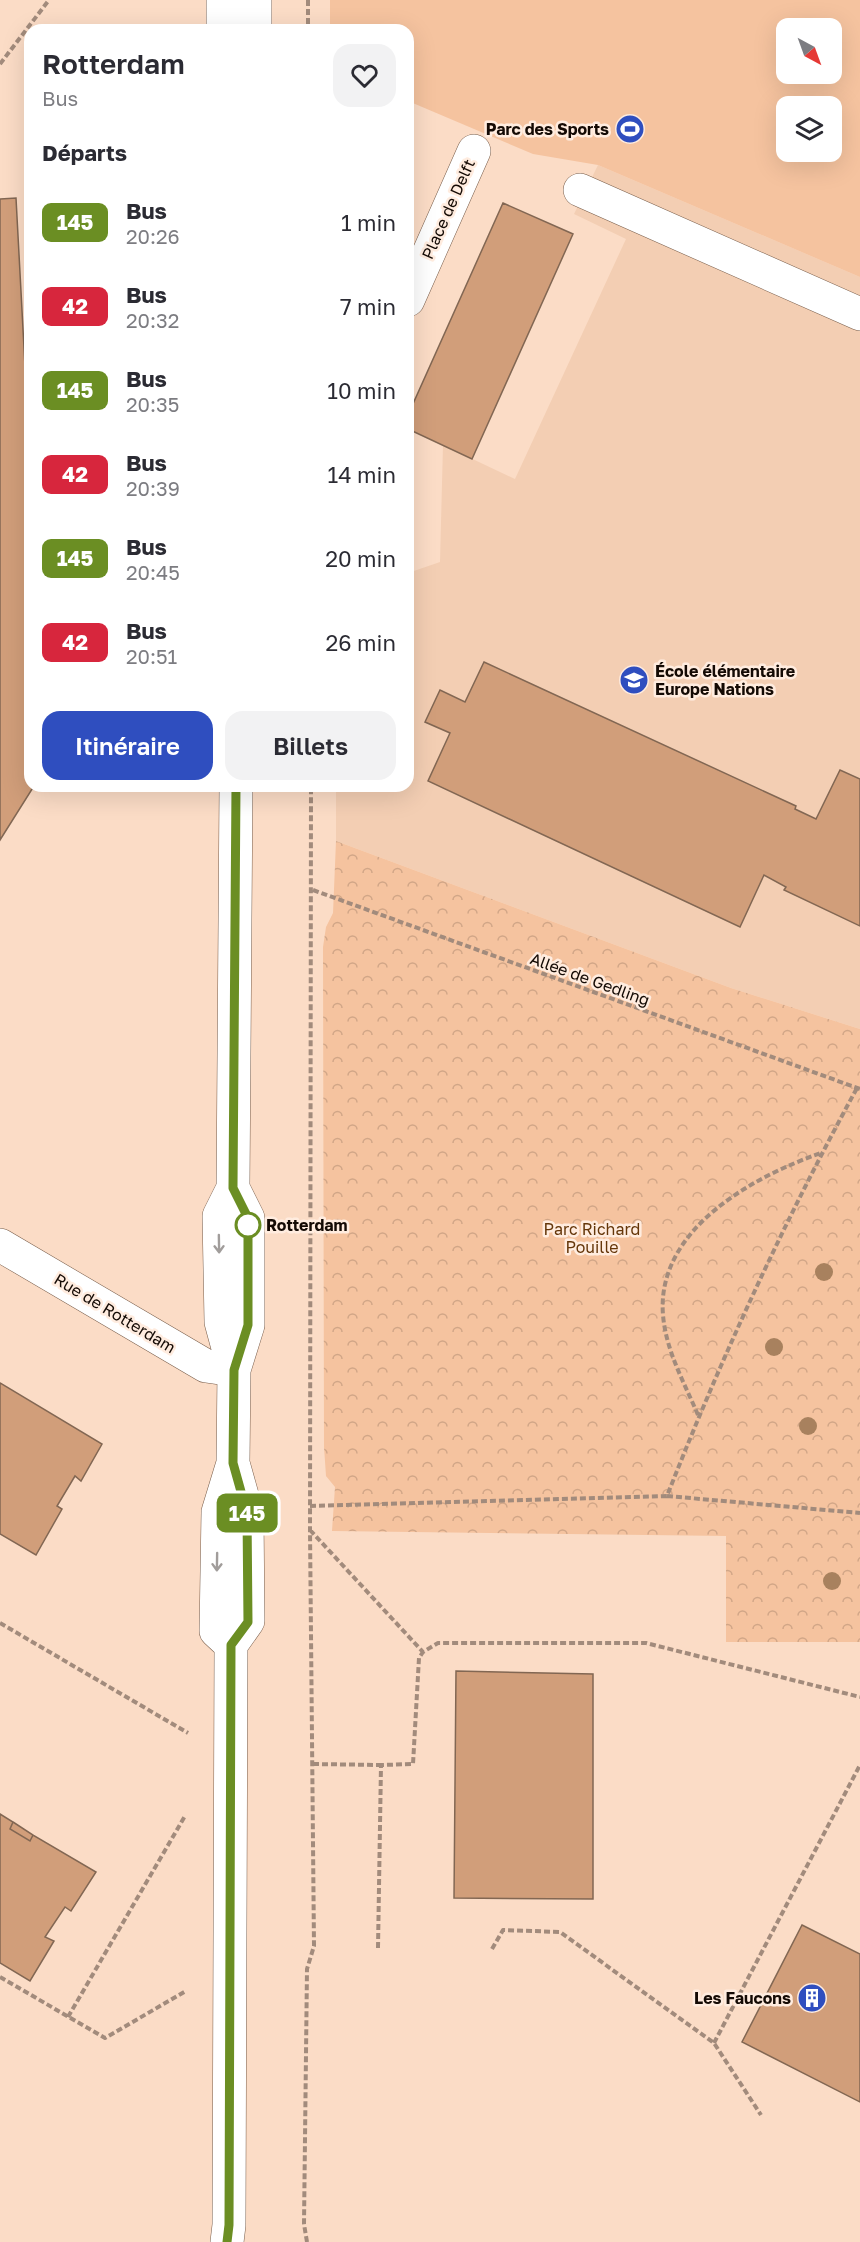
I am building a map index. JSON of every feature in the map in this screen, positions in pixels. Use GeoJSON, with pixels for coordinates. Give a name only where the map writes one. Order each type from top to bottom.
{"type":"FeatureCollection","features":[{"type":"Feature","properties":{"kind":"street"},"geometry":{"type":"LineString","coordinates":[[223,0],[223,24]]}},
{"type":"Feature","properties":{"kind":"street"},"geometry":{"type":"LineString","coordinates":[[255,0],[255,24]]}},
{"type":"Feature","properties":{"kind":"street","name":"Place de Delft"},"geometry":{"type":"LineString","coordinates":[[414,286],[474,151]]}},
{"type":"Feature","properties":{"kind":"street"},"geometry":{"type":"LineString","coordinates":[[580,190],[860,314]]}},
{"type":"Feature","properties":{"kind":"street"},"geometry":{"type":"LineString","coordinates":[[226,2242],[230,2166],[231,1645],[216,1631],[218,1512],[233,1463],[234,1370],[248,1325],[248,1218],[233,1188],[236,792]]}},
{"type":"Feature","properties":{"kind":"street","name":"Rue de Rotterdam"},"geometry":{"type":"LineString","coordinates":[[0,1245],[194,1360],[206,1366],[234,1370]]}},
{"type":"Feature","properties":{"kind":"path"},"geometry":{"type":"LineString","coordinates":[[31,24],[49,0]]}},
{"type":"Feature","properties":{"kind":"path"},"geometry":{"type":"LineString","coordinates":[[308,0],[308,24]]}},
{"type":"Feature","properties":{"kind":"path"},"geometry":{"type":"LineString","coordinates":[[0,64],[24,33]]}},
{"type":"Feature","properties":{"kind":"path"},"geometry":{"type":"LineString","coordinates":[[307,2242],[304,2224],[307,1969],[314,1946],[310,1530],[313,890],[311,792]]}},
{"type":"Feature","properties":{"kind":"path","name":"Allée de Gedling"},"geometry":{"type":"LineString","coordinates":[[313,890],[858,1088]]}},
{"type":"Feature","properties":{"kind":"path"},"geometry":{"type":"LineString","coordinates":[[667,1496],[730,1342],[822,1153],[858,1088]]}},
{"type":"Feature","properties":{"kind":"path"},"geometry":{"type":"LineString","coordinates":[[698,1416],[670,1351],[663,1314],[667,1276],[683,1242],[716,1209],[756,1181],[786,1165],[822,1153]]}},
{"type":"Feature","properties":{"kind":"path"},"geometry":{"type":"LineString","coordinates":[[310,1506],[667,1496],[860,1513]]}},
{"type":"Feature","properties":{"kind":"path"},"geometry":{"type":"LineString","coordinates":[[310,1530],[423,1652]]}},
{"type":"Feature","properties":{"kind":"path"},"geometry":{"type":"LineString","coordinates":[[0,1623],[196,1738],[232,1746]]}},
{"type":"Feature","properties":{"kind":"path"},"geometry":{"type":"LineString","coordinates":[[313,1764],[413,1764],[419,1658],[423,1652],[438,1643],[646,1643],[860,1697]]}},
{"type":"Feature","properties":{"kind":"path"},"geometry":{"type":"LineString","coordinates":[[378,1948],[381,1765]]}},
{"type":"Feature","properties":{"kind":"path"},"geometry":{"type":"LineString","coordinates":[[714,2043],[860,1765]]}},
{"type":"Feature","properties":{"kind":"path"},"geometry":{"type":"LineString","coordinates":[[68,2017],[189,1810]]}},
{"type":"Feature","properties":{"kind":"path"},"geometry":{"type":"LineString","coordinates":[[492,1949],[503,1930],[560,1932],[714,2043],[761,2115]]}},
{"type":"Feature","properties":{"kind":"path"},"geometry":{"type":"LineString","coordinates":[[0,1977],[105,2038],[195,1986]]}},
{"type":"Feature","properties":{"kind":"shaded area","name":"École élémentaire Europe Nations"},"geometry":{"type":"Polygon","coordinates":[[[598,165],[860,277],[860,1029],[731,988],[336,841],[336,792],[414,792],[414,571],[440,562],[443,445],[515,479],[626,239],[574,214],[598,165]]]}},
{"type":"Feature","properties":{"kind":"green space","name":"Parc des Sports"},"geometry":{"type":"Polygon","coordinates":[[[330,0],[860,0],[860,277],[598,165],[533,154],[414,104],[414,24],[330,24],[330,0]]]}},
{"type":"Feature","properties":{"kind":"green space","name":"Parc Richard Pouille"},"geometry":{"type":"Polygon","coordinates":[[[336,841],[731,988],[860,1029],[860,1642],[726,1642],[726,1536],[332,1531],[335,1487],[326,1476],[324,1447],[323,947],[326,927],[333,913],[336,841]]]}},
{"type":"Feature","properties":{"kind":"building"},"geometry":{"type":"Polygon","coordinates":[[[16,198],[24,348],[24,792],[30,792],[0,840],[0,199],[16,198]]]}},
{"type":"Feature","properties":{"kind":"building"},"geometry":{"type":"Polygon","coordinates":[[[503,203],[573,234],[472,459],[414,432],[414,402],[503,203]]]}},
{"type":"Feature","properties":{"kind":"building"},"geometry":{"type":"Polygon","coordinates":[[[484,662],[796,806],[795,809],[816,819],[840,770],[860,779],[860,926],[784,890],[786,887],[764,875],[740,927],[428,781],[450,733],[425,722],[440,690],[465,702],[484,662]]]}},
{"type":"Feature","properties":{"kind":"building"},"geometry":{"type":"Polygon","coordinates":[[[0,1383],[102,1444],[81,1481],[75,1476],[57,1506],[62,1509],[36,1555],[0,1534],[0,1383]]]}},
{"type":"Feature","properties":{"kind":"building"},"geometry":{"type":"Polygon","coordinates":[[[456,1671],[593,1674],[593,1899],[454,1898],[456,1671]]]}},
{"type":"Feature","properties":{"kind":"building"},"geometry":{"type":"Polygon","coordinates":[[[0,1814],[13,1822],[10,1829],[30,1841],[33,1835],[96,1872],[71,1911],[65,1907],[45,1937],[54,1941],[30,1981],[0,1963],[0,1814]]]}},
{"type":"Feature","properties":{"kind":"building"},"geometry":{"type":"Polygon","coordinates":[[[13,1822],[33,1835],[30,1841],[10,1829],[13,1822]]]}},
{"type":"Feature","properties":{"kind":"building","name":"Les Faucons"},"geometry":{"type":"Polygon","coordinates":[[[802,1925],[860,1954],[860,2102],[742,2042],[802,1925]]]}},
{"type":"Feature","properties":{"kind":"bus line","name":"145"},"geometry":{"type":"LineString","coordinates":[[227,2242],[231,2059],[231,1645],[248,1622],[247,1513],[233,1463],[234,1370],[248,1325],[248,1218],[233,1188],[236,792]]}},
{"type":"Feature","properties":{"kind":"place","name":"Parc des Sports"},"geometry":{"type":"Point","coordinates":[630,129]}},
{"type":"Feature","properties":{"kind":"place","name":"École élémentaire Europe Nations"},"geometry":{"type":"Point","coordinates":[634,680]}},
{"type":"Feature","properties":{"kind":"place","name":"Rotterdam"},"geometry":{"type":"Point","coordinates":[248,1225]}},
{"type":"Feature","properties":{"kind":"place","name":"Les Faucons"},"geometry":{"type":"Point","coordinates":[812,1998]}}]}
